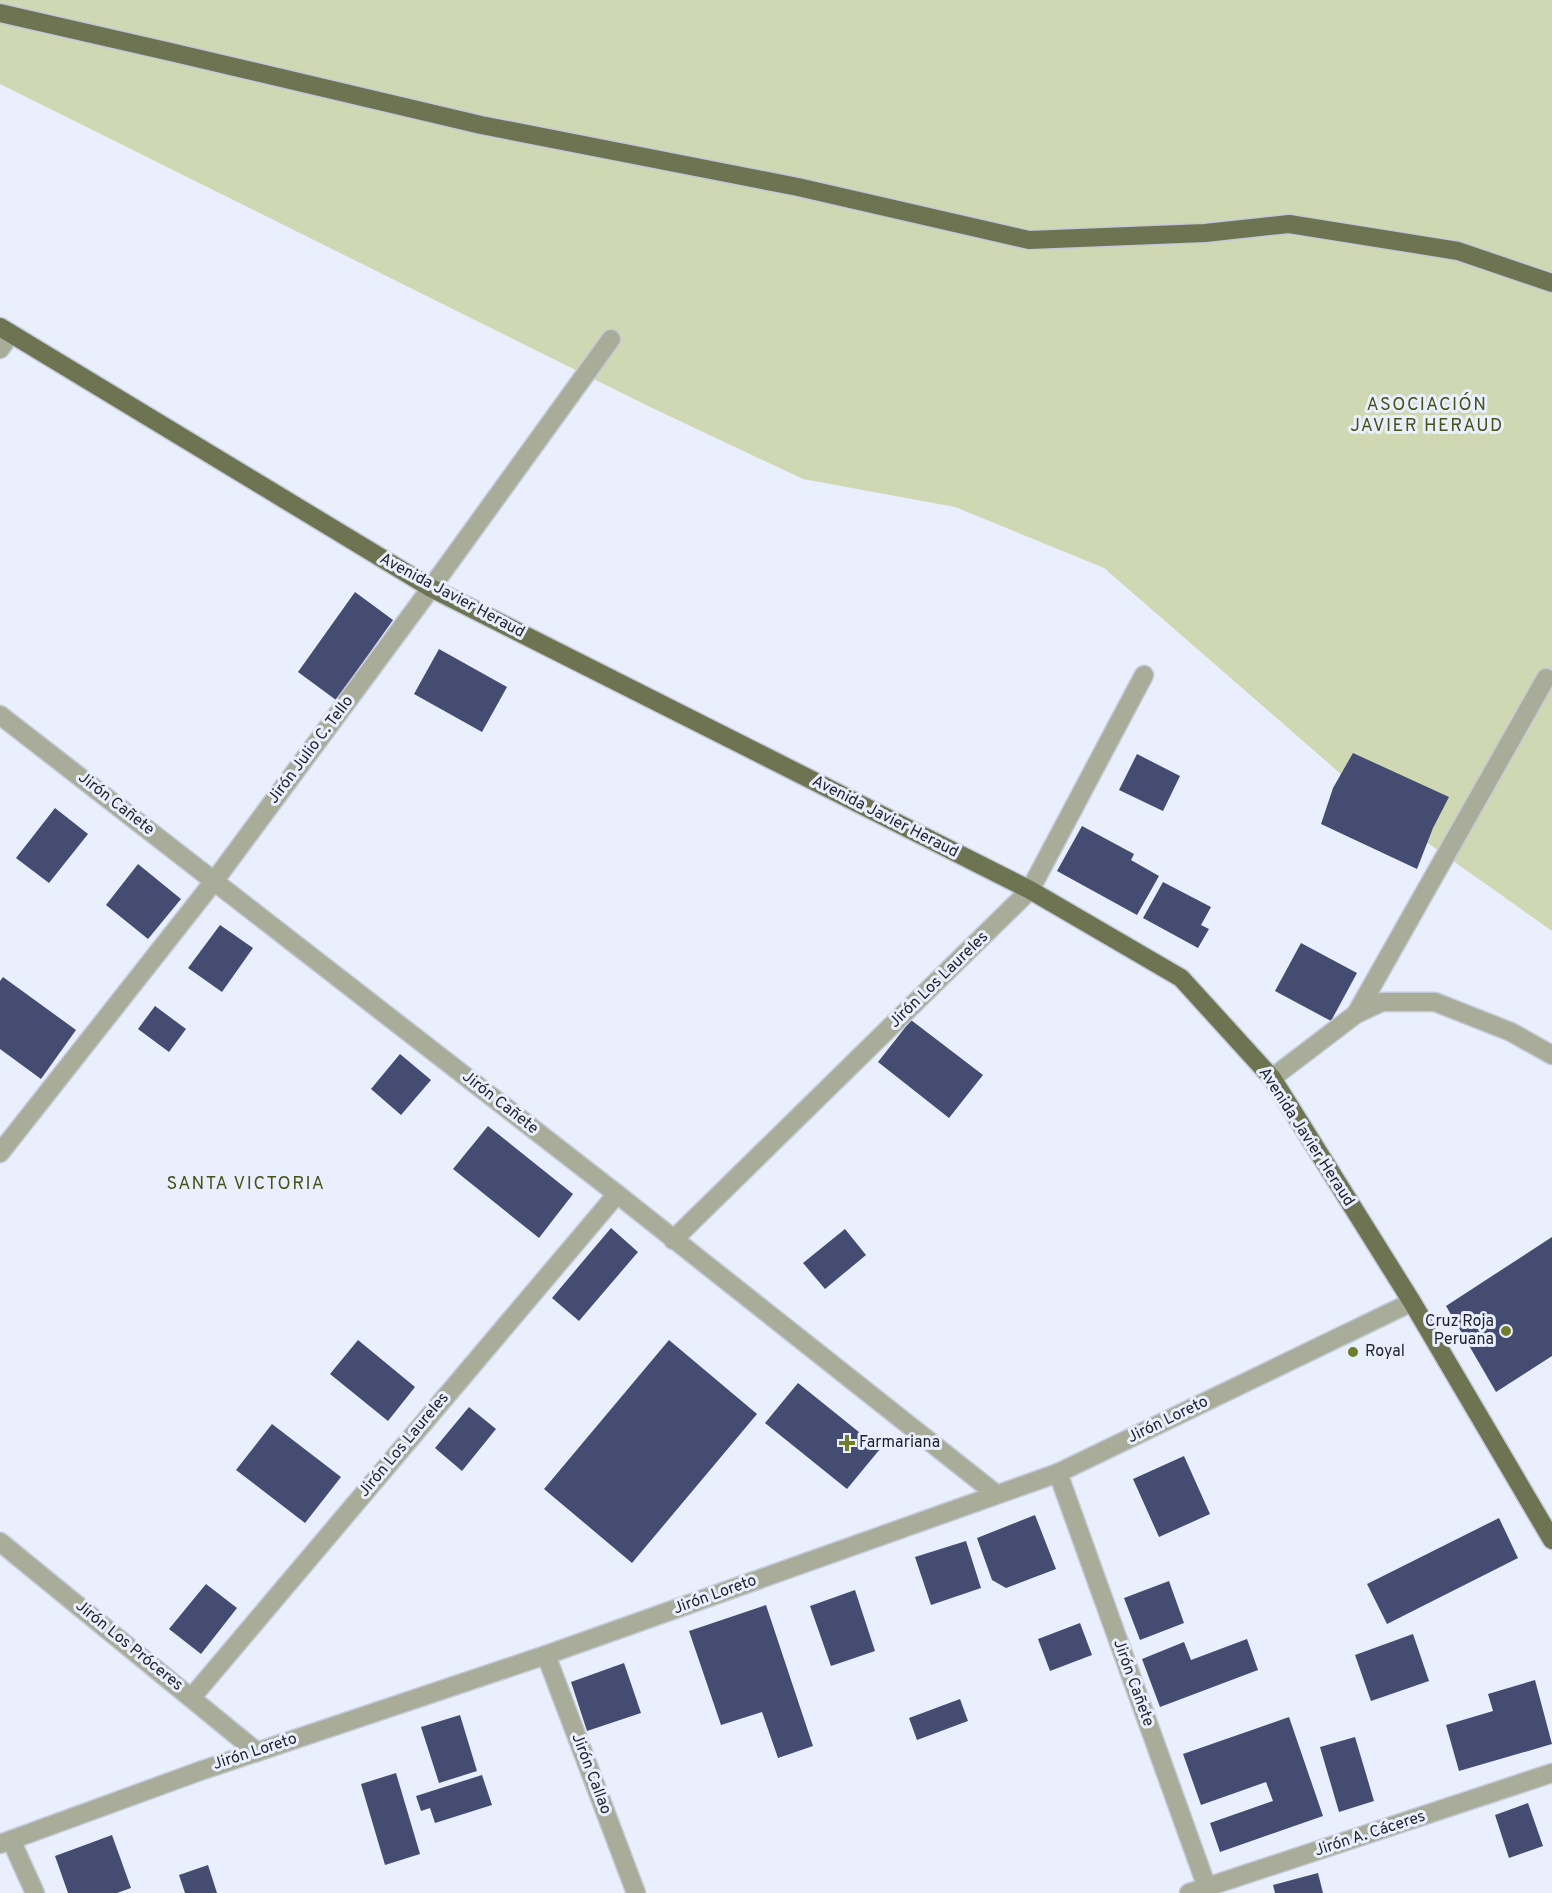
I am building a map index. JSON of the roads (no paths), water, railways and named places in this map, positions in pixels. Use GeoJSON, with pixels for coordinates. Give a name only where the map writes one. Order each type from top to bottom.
{"type":"FeatureCollection","features":[{"type":"Feature","properties":{"kind":"main road"},"geometry":{"type":"LineString","coordinates":[[0,14],[481,125],[798,187],[1029,240],[1205,233],[1289,224],[1458,251],[1552,283]]}},
{"type":"Feature","properties":{"kind":"main road","name":"Avenida Javier Heraud"},"geometry":{"type":"LineString","coordinates":[[4,337],[431,588],[1030,890],[1181,978],[1272,1078],[1412,1302],[1552,1540]]}},
{"type":"Feature","properties":{"kind":"street","name":"Jirón Julio C. Tello"},"geometry":{"type":"LineString","coordinates":[[0,1153],[215,880],[431,588],[611,339]]}},
{"type":"Feature","properties":{"kind":"street","name":"Jirón Los Laureles"},"geometry":{"type":"LineString","coordinates":[[673,1240],[1030,890],[1144,675]]}},
{"type":"Feature","properties":{"kind":"street"},"geometry":{"type":"LineString","coordinates":[[1356,1014],[1546,678]]}},
{"type":"Feature","properties":{"kind":"street","name":"Jirón Cañete"},"geometry":{"type":"LineString","coordinates":[[0,715],[617,1194],[996,1494]]}},
{"type":"Feature","properties":{"kind":"street"},"geometry":{"type":"LineString","coordinates":[[1272,1078],[1356,1014],[1382,1002],[1435,1002],[1511,1032],[1552,1055]]}},
{"type":"Feature","properties":{"kind":"street","name":"Jirón Los Laureles"},"geometry":{"type":"LineString","coordinates":[[192,1697],[617,1194]]}},
{"type":"Feature","properties":{"kind":"street","name":"Jirón Loreto"},"geometry":{"type":"LineString","coordinates":[[5,1842],[200,1771],[546,1656],[1058,1473],[1412,1302]]}},
{"type":"Feature","properties":{"kind":"street","name":"Jirón Cañete"},"geometry":{"type":"LineString","coordinates":[[1058,1473],[1208,1890]]}},
{"type":"Feature","properties":{"kind":"street","name":"Jirón Los Próceres"},"geometry":{"type":"LineString","coordinates":[[0,1542],[257,1752]]}},
{"type":"Feature","properties":{"kind":"street","name":"Jirón Callao"},"geometry":{"type":"LineString","coordinates":[[546,1656],[636,1893]]}},
{"type":"Feature","properties":{"kind":"street","name":"Jirón A. Cáceres"},"geometry":{"type":"LineString","coordinates":[[1189,1893],[1208,1890],[1552,1773]]}},
{"type":"Feature","properties":{"kind":"street"},"geometry":{"type":"LineString","coordinates":[[5,1842],[35,1893]]}},
{"type":"Feature","properties":{"kind":"place","name":"Cruz Roja Peruana"},"geometry":{"type":"Point","coordinates":[1506,1331]}},
{"type":"Feature","properties":{"kind":"place","name":"Royal"},"geometry":{"type":"Point","coordinates":[1353,1352]}},
{"type":"Feature","properties":{"kind":"place","name":"Farmariana"},"geometry":{"type":"Point","coordinates":[847,1443]}},
{"type":"Feature","properties":{"kind":"district","name":"ASOCIACIÓN JAVIER HERAUD"},"geometry":{"type":"Point","coordinates":[1427,415]}},
{"type":"Feature","properties":{"kind":"district","name":"SANTA VICTORIA"},"geometry":{"type":"Point","coordinates":[246,1184]}}]}
